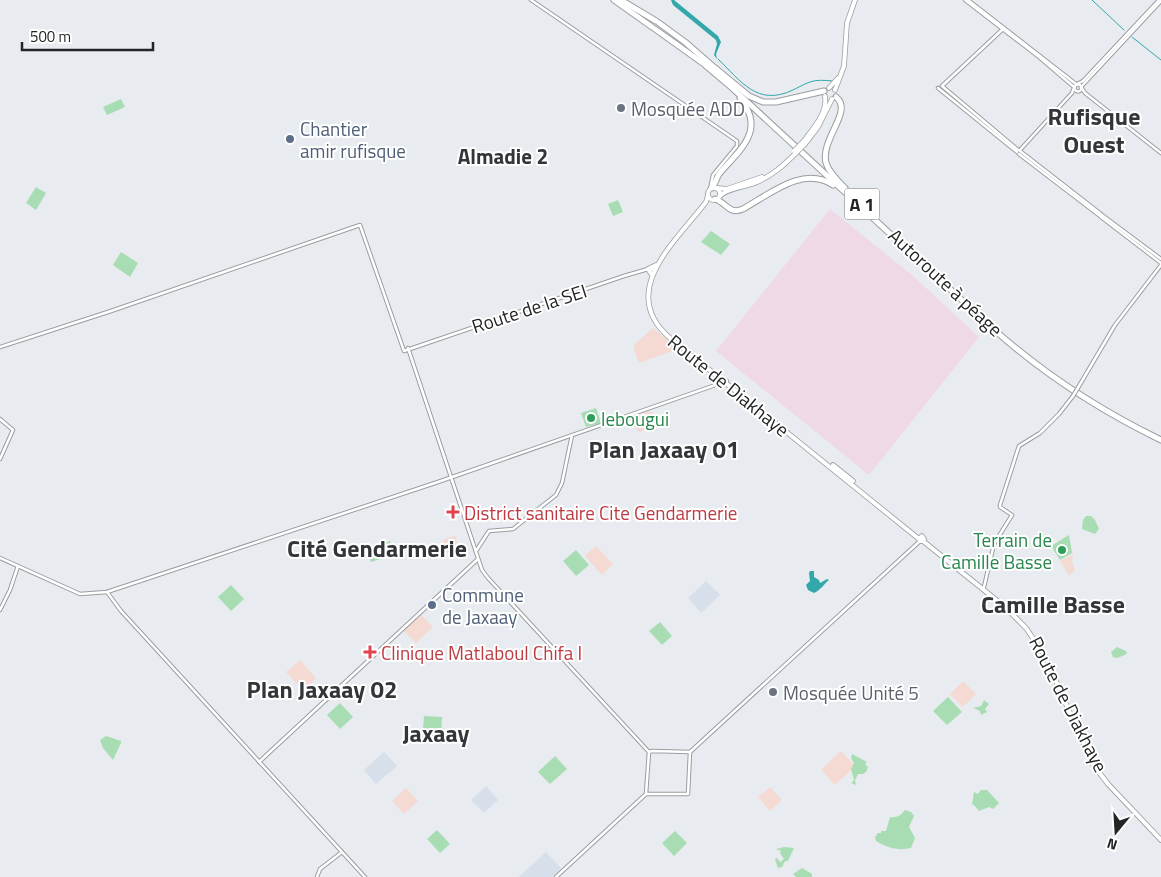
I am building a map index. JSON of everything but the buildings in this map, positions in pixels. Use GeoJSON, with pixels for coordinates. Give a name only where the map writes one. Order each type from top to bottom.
{"type":"FeatureCollection","features":[{"type":"Feature","properties":{"kind":"highway","name":"A 1"},"geometry":{"type":"LineString","coordinates":[[614,0],[715,71]]}},
{"type":"Feature","properties":{"kind":"highway","name":"A 1"},"geometry":{"type":"LineString","coordinates":[[621,0],[658,22],[685,42],[846,192]]}},
{"type":"Feature","properties":{"kind":"highway"},"geometry":{"type":"LineString","coordinates":[[713,188],[717,177],[747,140],[752,125],[747,108],[715,71]]}},
{"type":"Feature","properties":{"kind":"highway"},"geometry":{"type":"LineString","coordinates":[[715,71],[749,96],[763,102],[776,102],[826,92]]}},
{"type":"Feature","properties":{"kind":"highway"},"geometry":{"type":"LineString","coordinates":[[834,95],[841,104],[842,112],[828,140],[826,160],[831,173],[846,192]]}},
{"type":"Feature","properties":{"kind":"highway"},"geometry":{"type":"LineString","coordinates":[[716,199],[729,210],[738,211],[789,183],[811,177],[825,180],[846,192]]}},
{"type":"Feature","properties":{"kind":"highway","name":"Autoroute à péage"},"geometry":{"type":"LineString","coordinates":[[846,192],[1042,366],[1095,402],[1161,438]]}},
{"type":"Feature","properties":{"kind":"main road"},"geometry":{"type":"LineString","coordinates":[[716,199],[724,193],[765,178],[780,168],[818,127],[834,95],[845,63],[847,23],[854,0]]}},
{"type":"Feature","properties":{"kind":"main road"},"geometry":{"type":"LineString","coordinates":[[804,143],[819,120],[825,104],[826,92],[837,80],[842,66],[845,24],[854,0]]}},
{"type":"Feature","properties":{"kind":"main road"},"geometry":{"type":"LineString","coordinates":[[826,92],[834,95]]}},
{"type":"Feature","properties":{"kind":"main road"},"geometry":{"type":"LineString","coordinates":[[826,92],[829,100],[834,95]]}},
{"type":"Feature","properties":{"kind":"main road"},"geometry":{"type":"LineString","coordinates":[[713,188],[727,189],[764,176],[795,152]]}},
{"type":"Feature","properties":{"kind":"main road"},"geometry":{"type":"LineString","coordinates":[[713,188],[720,192],[716,199]]}},
{"type":"Feature","properties":{"kind":"main road","name":"Route de Diakhaye"},"geometry":{"type":"LineString","coordinates":[[713,188],[708,195],[706,203],[652,275],[648,291],[649,304],[658,326],[670,338],[1006,607],[1026,628],[1045,656],[1092,763],[1108,784],[1161,839]]}},
{"type":"Feature","properties":{"kind":"main road"},"geometry":{"type":"LineString","coordinates":[[708,195],[716,199]]}},
{"type":"Feature","properties":{"kind":"main road","name":"Route de Diakhaye"},"geometry":{"type":"LineString","coordinates":[[716,199],[705,206],[656,269],[651,286],[650,301],[658,323],[721,378]]}},
{"type":"Feature","properties":{"kind":"main road"},"geometry":{"type":"LineString","coordinates":[[648,269],[656,269]]}},
{"type":"Feature","properties":{"kind":"main road"},"geometry":{"type":"LineString","coordinates":[[648,269],[652,275]]}},
{"type":"Feature","properties":{"kind":"main road","name":"Route de Diakhaye"},"geometry":{"type":"LineString","coordinates":[[921,539],[1015,613],[1034,634],[1051,662],[1096,764],[1161,839]]}},
{"type":"Feature","properties":{"kind":"street"},"geometry":{"type":"LineString","coordinates":[[532,0],[737,141],[735,149],[713,175],[713,188]]}},
{"type":"Feature","properties":{"kind":"street"},"geometry":{"type":"LineString","coordinates":[[967,0],[1077,86],[1078,91]]}},
{"type":"Feature","properties":{"kind":"street"},"geometry":{"type":"LineString","coordinates":[[967,0],[1161,153]]}},
{"type":"Feature","properties":{"kind":"street"},"geometry":{"type":"LineString","coordinates":[[1019,151],[1077,86],[1160,0]]}},
{"type":"Feature","properties":{"kind":"street"},"geometry":{"type":"LineString","coordinates":[[984,587],[994,544],[1012,515],[1000,507],[1000,505],[1019,446],[1037,436],[1059,414],[1096,361],[1115,325],[1161,264],[1142,246],[938,88],[1002,29]]}},
{"type":"Feature","properties":{"kind":"street"},"geometry":{"type":"LineString","coordinates":[[942,86],[1019,151]]}},
{"type":"Feature","properties":{"kind":"street"},"geometry":{"type":"LineString","coordinates":[[1072,93],[1078,91],[1085,93]]}},
{"type":"Feature","properties":{"kind":"street","name":"Route de la SEI"},"geometry":{"type":"LineString","coordinates":[[0,347],[360,225],[404,351],[408,348],[648,269]]}},
{"type":"Feature","properties":{"kind":"street"},"geometry":{"type":"LineString","coordinates":[[1148,251],[1161,259]]}},
{"type":"Feature","properties":{"kind":"street"},"geometry":{"type":"LineString","coordinates":[[408,348],[482,570],[649,752],[646,794]]}},
{"type":"Feature","properties":{"kind":"street"},"geometry":{"type":"LineString","coordinates":[[718,384],[721,378]]}},
{"type":"Feature","properties":{"kind":"street"},"geometry":{"type":"LineString","coordinates":[[0,558],[80,594],[107,592],[726,382]]}},
{"type":"Feature","properties":{"kind":"street"},"geometry":{"type":"LineString","coordinates":[[0,419],[13,430],[0,459]]}},
{"type":"Feature","properties":{"kind":"street"},"geometry":{"type":"LineString","coordinates":[[475,562],[477,552],[489,531],[513,529],[556,495],[562,482],[572,434]]}},
{"type":"Feature","properties":{"kind":"street"},"geometry":{"type":"LineString","coordinates":[[649,752],[690,752],[921,539]]}},
{"type":"Feature","properties":{"kind":"street"},"geometry":{"type":"LineString","coordinates":[[259,762],[479,558]]}},
{"type":"Feature","properties":{"kind":"street"},"geometry":{"type":"LineString","coordinates":[[0,610],[10,590],[18,566]]}},
{"type":"Feature","properties":{"kind":"street"},"geometry":{"type":"LineString","coordinates":[[107,592],[121,611],[366,877]]}},
{"type":"Feature","properties":{"kind":"street"},"geometry":{"type":"LineString","coordinates":[[556,877],[646,794],[688,794],[690,752]]}},
{"type":"Feature","properties":{"kind":"street"},"geometry":{"type":"LineString","coordinates":[[317,877],[320,869],[342,852]]}},
{"type":"Feature","properties":{"kind":"shaded area"},"geometry":{"type":"Polygon","coordinates":[[[830,209],[913,276],[979,337],[869,475],[716,351],[830,209]]]}},
{"type":"Feature","properties":{"kind":"shaded area"},"geometry":{"type":"Polygon","coordinates":[[[653,328],[678,349],[639,363],[633,346],[653,328]]]}},
{"type":"Feature","properties":{"kind":"shaded area"},"geometry":{"type":"Polygon","coordinates":[[[650,411],[658,416],[640,433],[628,419],[650,411]]]}},
{"type":"Feature","properties":{"kind":"shaded area"},"geometry":{"type":"Polygon","coordinates":[[[455,536],[459,549],[448,553],[443,540],[455,536]]]}},
{"type":"Feature","properties":{"kind":"shaded area"},"geometry":{"type":"Polygon","coordinates":[[[596,546],[613,564],[602,575],[585,556],[596,546]]]}},
{"type":"Feature","properties":{"kind":"shaded area"},"geometry":{"type":"Polygon","coordinates":[[[1073,554],[1072,562],[1075,571],[1069,575],[1060,561],[1073,554]]]}},
{"type":"Feature","properties":{"kind":"shaded area"},"geometry":{"type":"Polygon","coordinates":[[[706,581],[720,595],[701,613],[688,598],[706,581]]]}},
{"type":"Feature","properties":{"kind":"shaded area"},"geometry":{"type":"Polygon","coordinates":[[[420,614],[433,627],[416,643],[403,630],[420,614]]]}},
{"type":"Feature","properties":{"kind":"shaded area"},"geometry":{"type":"Polygon","coordinates":[[[300,660],[316,678],[303,690],[286,672],[300,660]]]}},
{"type":"Feature","properties":{"kind":"shaded area"},"geometry":{"type":"Polygon","coordinates":[[[963,681],[976,694],[963,707],[950,694],[963,681]]]}},
{"type":"Feature","properties":{"kind":"shaded area"},"geometry":{"type":"Polygon","coordinates":[[[841,751],[855,766],[835,785],[821,770],[841,751]]]}},
{"type":"Feature","properties":{"kind":"shaded area"},"geometry":{"type":"Polygon","coordinates":[[[384,752],[397,766],[376,784],[364,770],[384,752]]]}},
{"type":"Feature","properties":{"kind":"shaded area"},"geometry":{"type":"Polygon","coordinates":[[[486,786],[498,800],[484,813],[471,800],[486,786]]]}},
{"type":"Feature","properties":{"kind":"shaded area"},"geometry":{"type":"Polygon","coordinates":[[[770,787],[782,800],[770,811],[758,797],[770,787]]]}},
{"type":"Feature","properties":{"kind":"shaded area"},"geometry":{"type":"Polygon","coordinates":[[[406,788],[418,801],[404,814],[392,801],[406,788]]]}},
{"type":"Feature","properties":{"kind":"shaded area"},"geometry":{"type":"Polygon","coordinates":[[[546,852],[561,868],[552,877],[519,877],[546,852]]]}},
{"type":"Feature","properties":{"kind":"green space"},"geometry":{"type":"Polygon","coordinates":[[[121,99],[125,107],[107,115],[103,107],[121,99]]]}},
{"type":"Feature","properties":{"kind":"green space"},"geometry":{"type":"Polygon","coordinates":[[[36,187],[46,193],[36,210],[26,203],[36,187]]]}},
{"type":"Feature","properties":{"kind":"green space"},"geometry":{"type":"Polygon","coordinates":[[[618,200],[623,212],[613,216],[608,204],[618,200]]]}},
{"type":"Feature","properties":{"kind":"green space"},"geometry":{"type":"Polygon","coordinates":[[[711,231],[730,244],[721,255],[701,242],[711,231]]]}},
{"type":"Feature","properties":{"kind":"green space"},"geometry":{"type":"Polygon","coordinates":[[[121,252],[138,263],[130,277],[113,265],[121,252]]]}},
{"type":"Feature","properties":{"kind":"green space","name":"lebougui"},"geometry":{"type":"Polygon","coordinates":[[[596,408],[601,423],[586,427],[581,413],[596,408]]]}},
{"type":"Feature","properties":{"kind":"green space"},"geometry":{"type":"Polygon","coordinates":[[[1086,516],[1091,516],[1095,520],[1099,529],[1095,534],[1082,529],[1083,520],[1086,516]]]}},
{"type":"Feature","properties":{"kind":"green space","name":"Terrain de Camille Basse"},"geometry":{"type":"Polygon","coordinates":[[[1069,535],[1072,553],[1060,560],[1051,546],[1069,535]]]}},
{"type":"Feature","properties":{"kind":"green space"},"geometry":{"type":"Polygon","coordinates":[[[390,541],[395,554],[371,562],[367,549],[390,541]]]}},
{"type":"Feature","properties":{"kind":"green space"},"geometry":{"type":"Polygon","coordinates":[[[576,550],[589,565],[576,576],[563,561],[576,550]]]}},
{"type":"Feature","properties":{"kind":"green space"},"geometry":{"type":"Polygon","coordinates":[[[231,585],[244,599],[231,611],[218,597],[231,585]]]}},
{"type":"Feature","properties":{"kind":"green space"},"geometry":{"type":"Polygon","coordinates":[[[660,622],[672,636],[662,645],[649,631],[660,622]]]}},
{"type":"Feature","properties":{"kind":"green space"},"geometry":{"type":"Polygon","coordinates":[[[1117,647],[1126,651],[1127,654],[1117,658],[1113,657],[1111,652],[1117,647]]]}},
{"type":"Feature","properties":{"kind":"green space"},"geometry":{"type":"Polygon","coordinates":[[[948,697],[962,712],[947,725],[933,711],[948,697]]]}},
{"type":"Feature","properties":{"kind":"green space"},"geometry":{"type":"Polygon","coordinates":[[[984,700],[989,704],[985,709],[987,712],[981,715],[980,711],[973,708],[981,706],[984,700]]]}},
{"type":"Feature","properties":{"kind":"green space"},"geometry":{"type":"Polygon","coordinates":[[[340,703],[353,717],[340,729],[327,715],[340,703]]]}},
{"type":"Feature","properties":{"kind":"green space"},"geometry":{"type":"Polygon","coordinates":[[[424,716],[442,717],[441,744],[422,743],[424,716]]]}},
{"type":"Feature","properties":{"kind":"green space"},"geometry":{"type":"Polygon","coordinates":[[[106,736],[121,741],[113,760],[103,748],[100,740],[106,736]]]}},
{"type":"Feature","properties":{"kind":"green space"},"geometry":{"type":"Polygon","coordinates":[[[852,754],[867,762],[865,764],[868,767],[866,772],[858,774],[855,780],[856,785],[851,783],[854,780],[851,769],[854,763],[851,758],[852,754]]]}},
{"type":"Feature","properties":{"kind":"green space"},"geometry":{"type":"Polygon","coordinates":[[[555,756],[567,769],[550,784],[538,772],[555,756]]]}},
{"type":"Feature","properties":{"kind":"green space"},"geometry":{"type":"Polygon","coordinates":[[[981,790],[987,790],[999,803],[993,809],[989,807],[979,811],[972,804],[974,792],[978,794],[981,790]]]}},
{"type":"Feature","properties":{"kind":"green space"},"geometry":{"type":"Polygon","coordinates":[[[905,810],[911,812],[914,816],[909,827],[915,838],[911,848],[893,848],[876,841],[875,837],[878,833],[886,831],[890,817],[899,816],[905,810]]]}},
{"type":"Feature","properties":{"kind":"green space"},"geometry":{"type":"Polygon","coordinates":[[[437,830],[450,844],[440,853],[427,839],[437,830]]]}},
{"type":"Feature","properties":{"kind":"green space"},"geometry":{"type":"Polygon","coordinates":[[[675,831],[687,843],[674,856],[662,843],[675,831]]]}},
{"type":"Feature","properties":{"kind":"green space"},"geometry":{"type":"Polygon","coordinates":[[[784,847],[794,848],[788,861],[785,861],[782,867],[778,868],[775,859],[777,858],[780,862],[784,859],[780,853],[781,851],[776,849],[784,847]]]}},
{"type":"Feature","properties":{"kind":"green space"},"geometry":{"type":"Polygon","coordinates":[[[802,868],[812,874],[812,877],[796,877],[793,874],[802,868]]]}},
{"type":"Feature","properties":{"kind":"water"},"geometry":{"type":"Polygon","coordinates":[[[671,0],[674,0],[718,36],[721,42],[716,54],[717,59],[714,55],[717,44],[716,40],[673,5],[671,0]]]}},
{"type":"Feature","properties":{"kind":"water"},"geometry":{"type":"Polygon","coordinates":[[[810,571],[814,571],[814,577],[820,583],[827,579],[829,580],[821,589],[814,593],[808,590],[806,585],[810,581],[810,571]]]}},
{"type":"Feature","properties":{"kind":"waterway"},"geometry":{"type":"LineString","coordinates":[[1092,0],[1124,30]]}},
{"type":"Feature","properties":{"kind":"waterway"},"geometry":{"type":"LineString","coordinates":[[1132,37],[1161,60]]}},
{"type":"Feature","properties":{"kind":"waterway"},"geometry":{"type":"LineString","coordinates":[[718,59],[742,83],[751,89],[769,95],[793,90],[812,81],[833,81]]}},
{"type":"Feature","properties":{"kind":"place","name":"Mosquée ADD"},"geometry":{"type":"Point","coordinates":[621,108]}},
{"type":"Feature","properties":{"kind":"place","name":"Chantier amir rufisque"},"geometry":{"type":"Point","coordinates":[290,139]}},
{"type":"Feature","properties":{"kind":"place","name":"lebougui"},"geometry":{"type":"Point","coordinates":[591,418]}},
{"type":"Feature","properties":{"kind":"place","name":"District sanitaire Cite Gendarmerie"},"geometry":{"type":"Point","coordinates":[453,512]}},
{"type":"Feature","properties":{"kind":"place","name":"Terrain de Camille Basse"},"geometry":{"type":"Point","coordinates":[1062,550]}},
{"type":"Feature","properties":{"kind":"place","name":"Commune de Jaxaay"},"geometry":{"type":"Point","coordinates":[432,605]}},
{"type":"Feature","properties":{"kind":"place","name":"Clinique Matlaboul Chifa I"},"geometry":{"type":"Point","coordinates":[370,652]}},
{"type":"Feature","properties":{"kind":"place","name":"Mosquée Unité 5"},"geometry":{"type":"Point","coordinates":[773,692]}},
{"type":"Feature","properties":{"kind":"district","name":"Rufisque Ouest"},"geometry":{"type":"Point","coordinates":[1094,130]}},
{"type":"Feature","properties":{"kind":"district","name":"Almadie 2"},"geometry":{"type":"Point","coordinates":[503,156]}},
{"type":"Feature","properties":{"kind":"district","name":"Plan Jaxaay 01"},"geometry":{"type":"Point","coordinates":[664,449]}},
{"type":"Feature","properties":{"kind":"district","name":"Cité Gendarmerie"},"geometry":{"type":"Point","coordinates":[377,548]}},
{"type":"Feature","properties":{"kind":"district","name":"Camille Basse"},"geometry":{"type":"Point","coordinates":[1053,604]}},
{"type":"Feature","properties":{"kind":"district","name":"Plan Jaxaay 02"},"geometry":{"type":"Point","coordinates":[322,689]}},
{"type":"Feature","properties":{"kind":"district","name":"Jaxaay"},"geometry":{"type":"Point","coordinates":[436,733]}}]}
